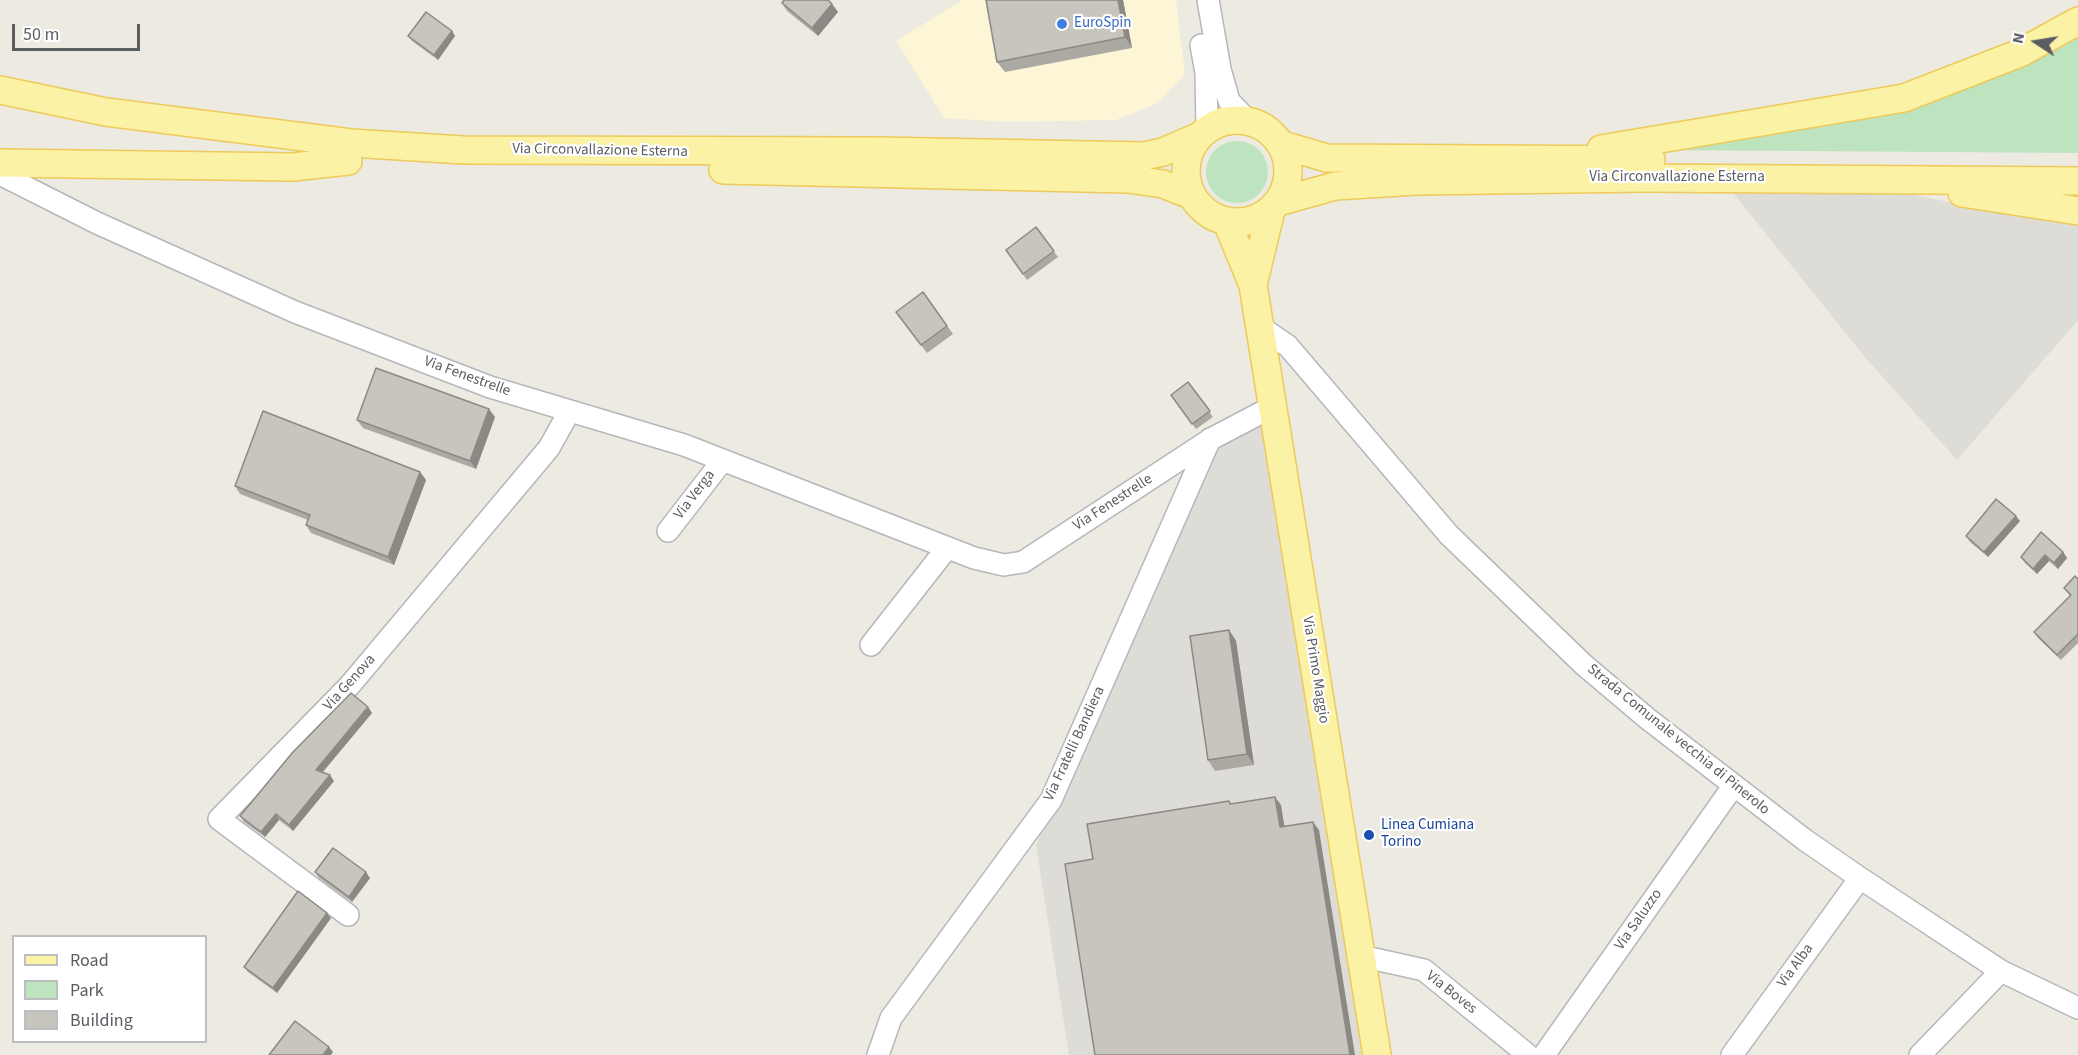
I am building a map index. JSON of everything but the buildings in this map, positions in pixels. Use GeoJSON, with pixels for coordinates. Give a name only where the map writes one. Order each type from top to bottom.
{"type":"FeatureCollection","features":[{"type":"Feature","properties":{"kind":"main road"},"geometry":{"type":"LineString","coordinates":[[1559,169],[1640,140],[1904,98],[2020,53],[2078,21]]}},
{"type":"Feature","properties":{"kind":"main road","name":"Via Circonvallazione Esterna"},"geometry":{"type":"LineString","coordinates":[[0,90],[106,112],[351,143],[463,150],[878,151],[1144,156],[1163,152],[1203,132]]}},
{"type":"Feature","properties":{"kind":"main road","name":"Via Circonvallazione Esterna"},"geometry":{"type":"LineString","coordinates":[[0,108],[102,129],[348,161],[462,168],[1052,175],[1140,180],[1163,184],[1191,195]]}},
{"type":"Feature","properties":{"kind":"main road"},"geometry":{"type":"LineString","coordinates":[[1229,120],[1247,120],[1272,133],[1282,145],[1288,162],[1288,176],[1275,206],[1246,222],[1227,222],[1210,216],[1191,195],[1186,166],[1189,153],[1203,132],[1229,120]]}},
{"type":"Feature","properties":{"kind":"main road","name":"Via Circonvallazione Esterna"},"geometry":{"type":"LineString","coordinates":[[1282,145],[1327,158],[1559,169],[2078,181]]}},
{"type":"Feature","properties":{"kind":"main road"},"geometry":{"type":"LineString","coordinates":[[0,163],[292,167],[348,161]]}},
{"type":"Feature","properties":{"kind":"main road","name":"Via Circonvallazione Esterna"},"geometry":{"type":"LineString","coordinates":[[1275,206],[1335,186],[1559,169],[2078,163]]}},
{"type":"Feature","properties":{"kind":"main road"},"geometry":{"type":"LineString","coordinates":[[1875,178],[2078,211]]}},
{"type":"Feature","properties":{"kind":"main road","name":"Via Primo Maggio"},"geometry":{"type":"LineString","coordinates":[[1253,285],[1275,206]]}},
{"type":"Feature","properties":{"kind":"main road","name":"Via Primo Maggio"},"geometry":{"type":"LineString","coordinates":[[1227,222],[1253,285],[1377,1055]]}},
{"type":"Feature","properties":{"kind":"street"},"geometry":{"type":"LineString","coordinates":[[1195,0],[1206,73],[1203,132]]}},
{"type":"Feature","properties":{"kind":"street"},"geometry":{"type":"LineString","coordinates":[[1209,0],[1220,69],[1228,101],[1247,120]]}},
{"type":"Feature","properties":{"kind":"street","name":"Via Fenestrelle"},"geometry":{"type":"LineString","coordinates":[[0,174],[97,223],[295,312],[490,387],[684,445],[947,548],[974,558],[1004,565],[1023,562],[1211,439],[1272,407]]}},
{"type":"Feature","properties":{"kind":"street","name":"Strada Comunale vecchia di Pinerolo"},"geometry":{"type":"LineString","coordinates":[[1259,326],[1288,346],[1449,535],[1584,665],[1734,785],[1860,878],[2001,971],[2078,1008]]}},
{"type":"Feature","properties":{"kind":"street","name":"Via Genova"},"geometry":{"type":"LineString","coordinates":[[348,915],[219,819],[350,685],[549,448],[569,412]]}},
{"type":"Feature","properties":{"kind":"street","name":"Via Fratelli Bandiera"},"geometry":{"type":"LineString","coordinates":[[878,1055],[891,1018],[1051,800],[1211,439]]}},
{"type":"Feature","properties":{"kind":"street","name":"Via Verga"},"geometry":{"type":"LineString","coordinates":[[668,531],[723,460]]}},
{"type":"Feature","properties":{"kind":"street"},"geometry":{"type":"LineString","coordinates":[[871,645],[947,548]]}},
{"type":"Feature","properties":{"kind":"street","name":"Via Saluzzo"},"geometry":{"type":"LineString","coordinates":[[1544,1055],[1734,785]]}},
{"type":"Feature","properties":{"kind":"street","name":"Via Alba"},"geometry":{"type":"LineString","coordinates":[[1732,1055],[1860,878]]}},
{"type":"Feature","properties":{"kind":"street","name":"Via Boves"},"geometry":{"type":"LineString","coordinates":[[1361,956],[1424,970],[1528,1055]]}},
{"type":"Feature","properties":{"kind":"street"},"geometry":{"type":"LineString","coordinates":[[1920,1055],[2001,971]]}},
{"type":"Feature","properties":{"kind":"shaded area"},"geometry":{"type":"Polygon","coordinates":[[[962,0],[1176,0],[1185,74],[1158,103],[1116,120],[1006,122],[944,118],[896,41],[962,0]]]}},
{"type":"Feature","properties":{"kind":"shaded area"},"geometry":{"type":"Polygon","coordinates":[[[1729,188],[1890,190],[2021,217],[2078,221],[2078,320],[1957,460],[1864,356],[1729,188]]]}},
{"type":"Feature","properties":{"kind":"shaded area"},"geometry":{"type":"Polygon","coordinates":[[[1272,407],[1377,1055],[1069,1055],[1036,845],[1211,439],[1272,407]]]}},
{"type":"Feature","properties":{"kind":"green space"},"geometry":{"type":"Polygon","coordinates":[[[2078,36],[2078,153],[1662,150],[1907,110],[2078,36]]]}},
{"type":"Feature","properties":{"kind":"green space"},"geometry":{"type":"Polygon","coordinates":[[[1231,141],[1243,141],[1259,150],[1266,160],[1268,172],[1266,184],[1259,194],[1243,203],[1231,203],[1220,198],[1211,189],[1206,178],[1206,166],[1211,155],[1220,146],[1231,141]]]}},
{"type":"Feature","properties":{"kind":"place","name":"EuroSpin"},"geometry":{"type":"Point","coordinates":[1062,24]}},
{"type":"Feature","properties":{"kind":"place","name":"Linea Cumiana Torino"},"geometry":{"type":"Point","coordinates":[1369,835]}}]}
